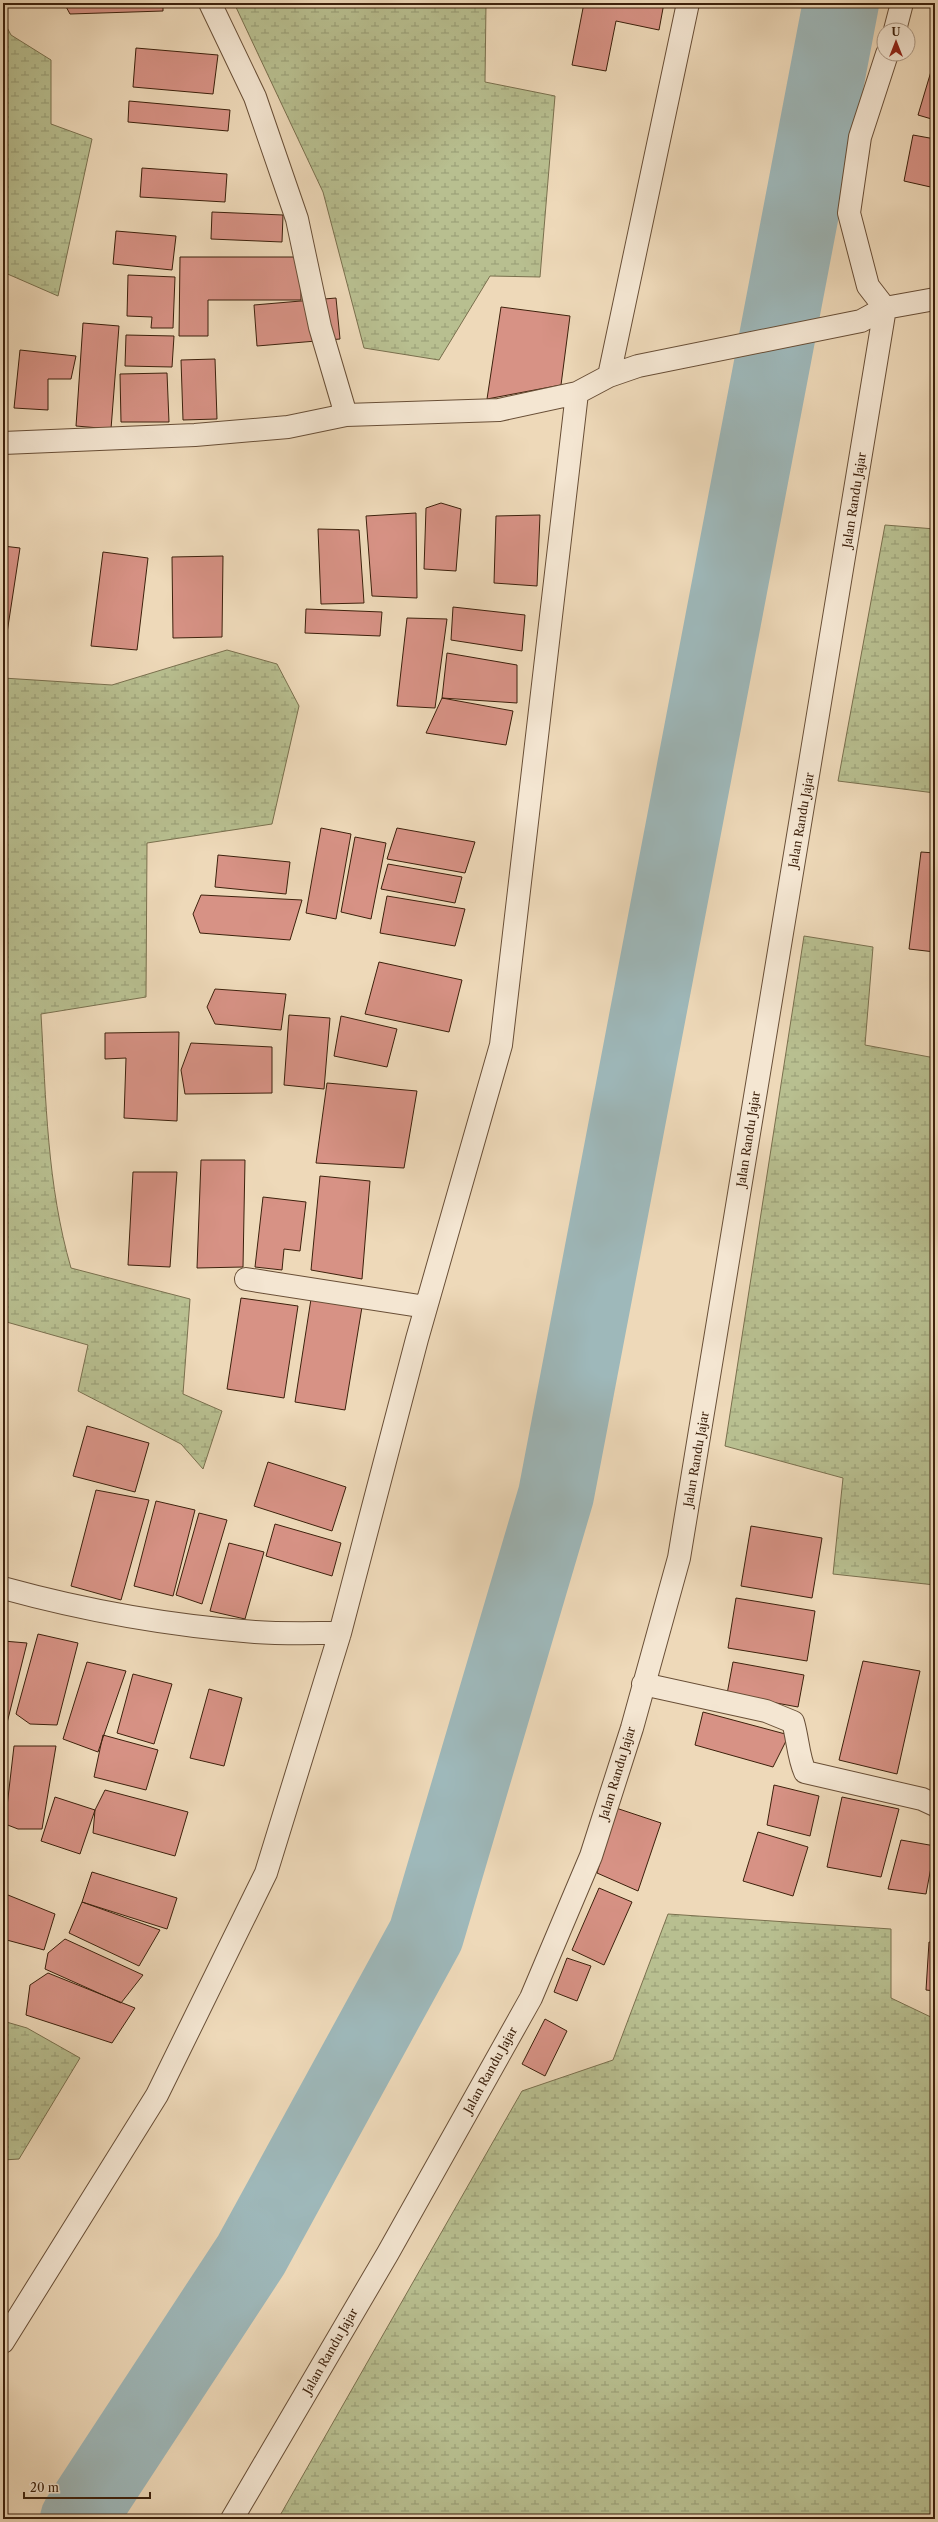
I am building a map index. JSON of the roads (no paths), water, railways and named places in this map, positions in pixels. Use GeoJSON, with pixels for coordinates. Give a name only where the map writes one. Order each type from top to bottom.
{"type":"FeatureCollection","features":[{"type":"Feature","properties":{"kind":"street"},"geometry":{"type":"LineString","coordinates":[[210,3],[255,97],[297,219],[320,327],[346,415]]}},
{"type":"Feature","properties":{"kind":"street"},"geometry":{"type":"LineString","coordinates":[[609,376],[688,3]]}},
{"type":"Feature","properties":{"kind":"street"},"geometry":{"type":"LineString","coordinates":[[897,22],[902,3]]}},
{"type":"Feature","properties":{"kind":"street"},"geometry":{"type":"LineString","coordinates":[[884,62],[860,138],[849,213],[868,286],[885,308]]}},
{"type":"Feature","properties":{"kind":"street"},"geometry":{"type":"LineString","coordinates":[[3,443],[195,435],[280,428],[346,415],[499,410],[577,393],[609,376],[638,366],[861,321],[885,308],[935,299]]}},
{"type":"Feature","properties":{"kind":"street","name":"Jalan Randu Jajar"},"geometry":{"type":"LineString","coordinates":[[232,2519],[388,2253],[531,1998],[591,1856],[652,1686],[679,1558],[885,308]]}},
{"type":"Feature","properties":{"kind":"street"},"geometry":{"type":"LineString","coordinates":[[3,2342],[157,2095],[266,1873],[340,1633],[426,1307],[501,1045],[577,393]]}},
{"type":"Feature","properties":{"kind":"street"},"geometry":{"type":"LineString","coordinates":[[246,1279],[426,1307]]}},
{"type":"Feature","properties":{"kind":"street"},"geometry":{"type":"LineString","coordinates":[[3,1588],[54,1602],[183,1624],[255,1632],[340,1633]]}},
{"type":"Feature","properties":{"kind":"street"},"geometry":{"type":"LineString","coordinates":[[652,1686],[766,1711],[793,1722],[797,1736],[798,1758],[806,1772],[922,1799],[935,1805]]}},
{"type":"Feature","properties":{"kind":"waterway"},"geometry":{"type":"LineString","coordinates":[[78,2519],[251,2255],[426,1935],[556,1495],[841,3]]}}]}
